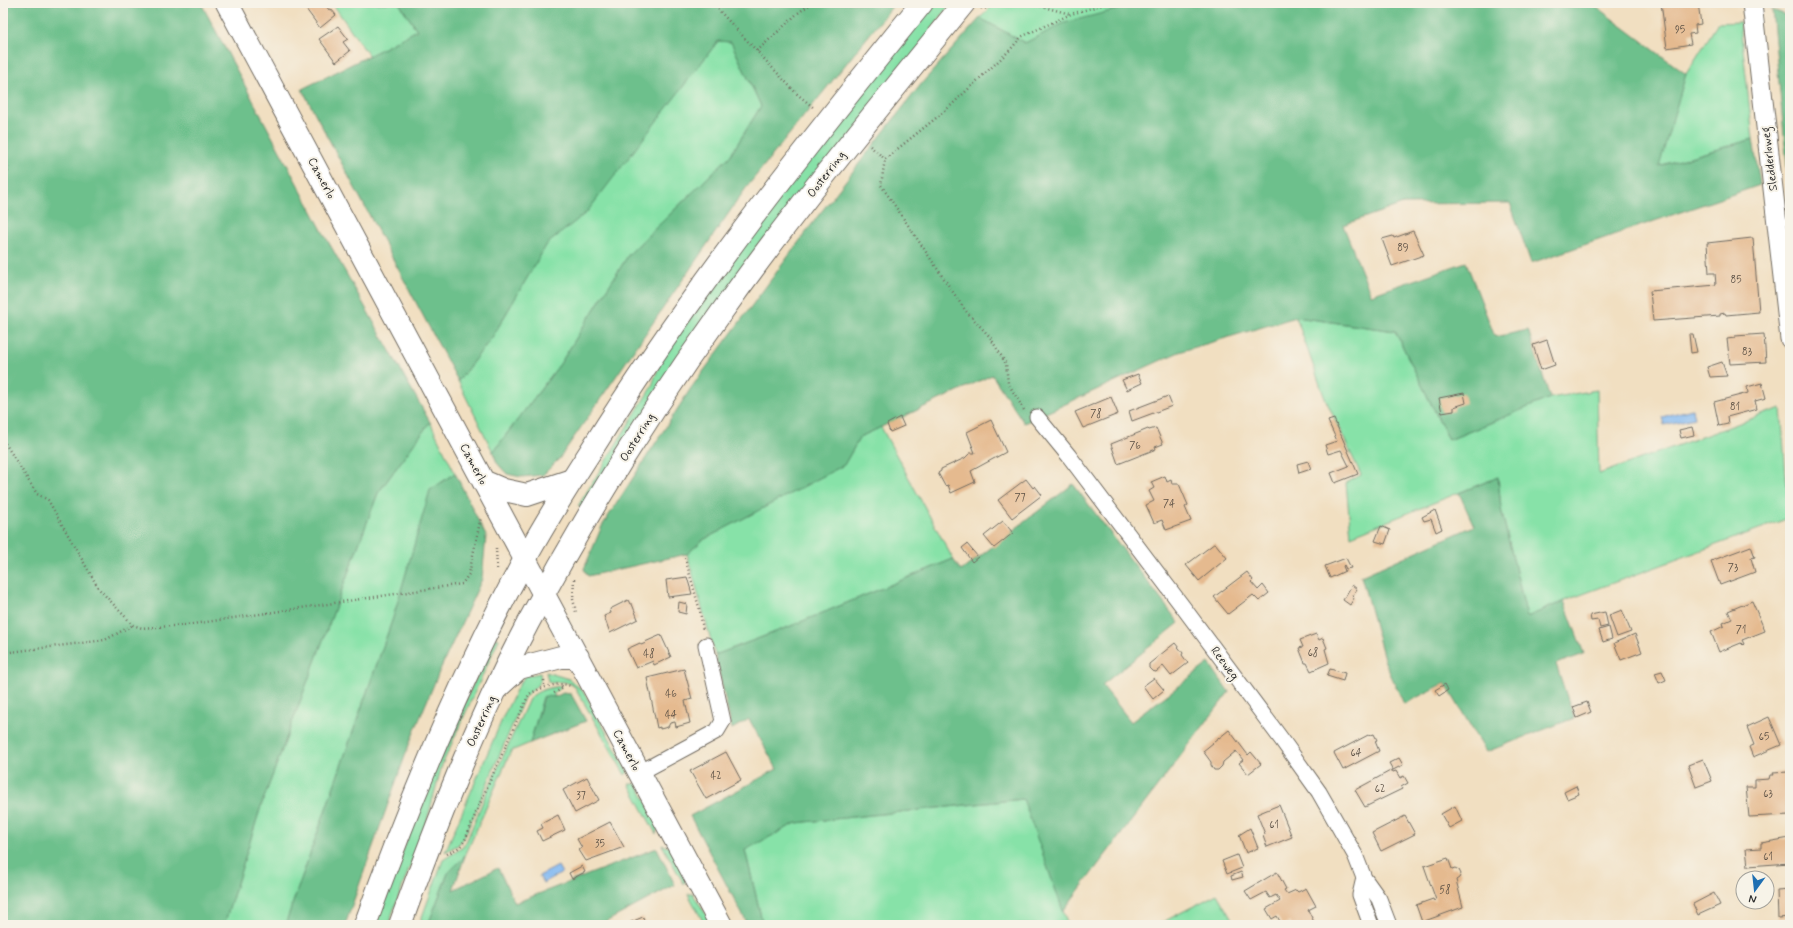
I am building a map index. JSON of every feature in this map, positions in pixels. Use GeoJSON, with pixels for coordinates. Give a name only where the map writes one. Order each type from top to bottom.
{"type":"FeatureCollection","features":[{"type":"Feature","properties":{"kind":"main road","name":"Camerlo"},"geometry":{"type":"LineString","coordinates":[[227,3],[721,925]]}},
{"type":"Feature","properties":{"kind":"main road"},"geometry":{"type":"LineString","coordinates":[[365,925],[409,807],[461,685],[525,560],[572,480],[632,384],[695,294],[814,135],[922,3]]}},
{"type":"Feature","properties":{"kind":"main road","name":"Oosterring"},"geometry":{"type":"LineString","coordinates":[[400,925],[476,731],[543,595],[603,493],[667,391],[722,312],[840,156],[974,7]]}},
{"type":"Feature","properties":{"kind":"main road"},"geometry":{"type":"LineString","coordinates":[[482,481],[504,490],[527,495],[572,480]]}},
{"type":"Feature","properties":{"kind":"main road"},"geometry":{"type":"LineString","coordinates":[[496,689],[519,668],[561,656],[578,657]]}},
{"type":"Feature","properties":{"kind":"street","name":"Sledderloweg"},"geometry":{"type":"LineString","coordinates":[[1752,3],[1790,339]]}},
{"type":"Feature","properties":{"kind":"street","name":"Reeweg"},"geometry":{"type":"LineString","coordinates":[[1037,417],[1074,462],[1282,740],[1319,792],[1355,855],[1364,878],[1380,899],[1389,925]]}},
{"type":"Feature","properties":{"kind":"street"},"geometry":{"type":"LineString","coordinates":[[639,773],[717,731],[723,721],[706,644]]}},
{"type":"Feature","properties":{"kind":"street"},"geometry":{"type":"LineString","coordinates":[[1364,878],[1360,895],[1371,925]]}},
{"type":"Feature","properties":{"kind":"path"},"geometry":{"type":"LineString","coordinates":[[712,3],[796,93],[815,108]]}},
{"type":"Feature","properties":{"kind":"path"},"geometry":{"type":"LineString","coordinates":[[757,51],[798,13],[812,3]]}},
{"type":"Feature","properties":{"kind":"path"},"geometry":{"type":"LineString","coordinates":[[974,7],[984,3]]}},
{"type":"Feature","properties":{"kind":"path"},"geometry":{"type":"LineString","coordinates":[[974,7],[984,8],[997,3]]}},
{"type":"Feature","properties":{"kind":"path"},"geometry":{"type":"LineString","coordinates":[[1030,3],[1071,14]]}},
{"type":"Feature","properties":{"kind":"path"},"geometry":{"type":"LineString","coordinates":[[1037,417],[1025,412],[1008,383],[1006,364],[990,337],[965,310],[881,186],[885,159],[946,110],[1010,50],[1021,37],[1071,14],[1109,3]]}},
{"type":"Feature","properties":{"kind":"path"},"geometry":{"type":"LineString","coordinates":[[865,152],[874,139]]}},
{"type":"Feature","properties":{"kind":"path"},"geometry":{"type":"LineString","coordinates":[[870,146],[885,159]]}},
{"type":"Feature","properties":{"kind":"path"},"geometry":{"type":"LineString","coordinates":[[3,161],[9,169],[3,180]]}},
{"type":"Feature","properties":{"kind":"path"},"geometry":{"type":"LineString","coordinates":[[3,440],[37,494],[48,500],[99,589],[133,625],[142,628],[186,625],[462,584],[469,574],[482,513]]}},
{"type":"Feature","properties":{"kind":"path"},"geometry":{"type":"LineString","coordinates":[[496,543],[498,556],[497,574]]}},
{"type":"Feature","properties":{"kind":"path"},"geometry":{"type":"LineString","coordinates":[[685,558],[700,611],[706,644]]}},
{"type":"Feature","properties":{"kind":"path"},"geometry":{"type":"LineString","coordinates":[[574,576],[573,599],[576,614]]}},
{"type":"Feature","properties":{"kind":"path"},"geometry":{"type":"LineString","coordinates":[[3,653],[105,640],[133,625]]}},
{"type":"Feature","properties":{"kind":"path"},"geometry":{"type":"LineString","coordinates":[[554,693],[563,688],[561,684]]}},
{"type":"Feature","properties":{"kind":"path"},"geometry":{"type":"LineString","coordinates":[[445,855],[460,847],[465,840],[529,694],[544,687]]}},
{"type":"Feature","properties":{"kind":"green space"},"geometry":{"type":"Polygon","coordinates":[[[3,3],[201,3],[324,234],[430,422],[378,493],[261,806],[224,925],[3,925],[3,3]]]}},
{"type":"Feature","properties":{"kind":"green space"},"geometry":{"type":"Polygon","coordinates":[[[332,3],[399,3],[417,30],[369,56],[332,3]]]}},
{"type":"Feature","properties":{"kind":"green space"},"geometry":{"type":"Polygon","coordinates":[[[399,3],[895,3],[746,188],[559,459],[543,475],[521,477],[507,474],[497,463],[493,452],[560,364],[629,254],[730,156],[761,106],[731,42],[718,41],[587,212],[547,244],[493,336],[458,381],[302,89],[417,30],[399,3]]]}},
{"type":"Feature","properties":{"kind":"green space"},"geometry":{"type":"Polygon","coordinates":[[[933,3],[951,3],[583,508],[578,506],[652,386],[661,359],[781,192],[933,3]]]}},
{"type":"Feature","properties":{"kind":"green space"},"geometry":{"type":"Polygon","coordinates":[[[995,3],[1142,3],[1067,23],[1025,43],[980,18],[995,3]]]}},
{"type":"Feature","properties":{"kind":"green space"},"geometry":{"type":"Polygon","coordinates":[[[1142,3],[1591,3],[1686,74],[1659,166],[1753,139],[1760,185],[1531,263],[1510,203],[1403,204],[1343,225],[1371,295],[1466,262],[1495,337],[1528,330],[1550,398],[1449,440],[1395,331],[1296,317],[1179,352],[1024,423],[992,375],[860,437],[844,465],[703,540],[687,554],[588,576],[584,569],[602,526],[691,388],[818,216],[922,83],[980,18],[1025,43],[1064,23],[1142,3]]]}},
{"type":"Feature","properties":{"kind":"green space"},"geometry":{"type":"Polygon","coordinates":[[[1772,10],[1790,16],[1790,196],[1772,10]]]}},
{"type":"Feature","properties":{"kind":"green space"},"geometry":{"type":"Polygon","coordinates":[[[1740,22],[1753,139],[1658,166],[1686,74],[1718,23],[1740,22]]]}},
{"type":"Feature","properties":{"kind":"green space"},"geometry":{"type":"Polygon","coordinates":[[[718,41],[731,42],[761,106],[730,156],[629,254],[560,364],[493,452],[458,381],[493,336],[547,244],[587,211],[718,41]]]}},
{"type":"Feature","properties":{"kind":"green space"},"geometry":{"type":"Polygon","coordinates":[[[1296,317],[1395,331],[1449,440],[1550,398],[1597,390],[1599,474],[1781,408],[1789,518],[1564,601],[1527,617],[1501,509],[1498,477],[1351,536],[1346,483],[1361,475],[1324,396],[1296,317]]]}},
{"type":"Feature","properties":{"kind":"green space"},"geometry":{"type":"Polygon","coordinates":[[[430,422],[455,473],[430,491],[393,618],[285,925],[224,925],[261,806],[378,493],[430,422]]]}},
{"type":"Feature","properties":{"kind":"green space"},"geometry":{"type":"Polygon","coordinates":[[[881,427],[953,559],[786,628],[715,655],[687,554],[703,540],[844,465],[860,437],[881,427]]]}},
{"type":"Feature","properties":{"kind":"green space"},"geometry":{"type":"Polygon","coordinates":[[[455,473],[486,536],[482,579],[439,672],[410,742],[345,925],[285,925],[393,618],[430,490],[455,473]]]}},
{"type":"Feature","properties":{"kind":"green space"},"geometry":{"type":"Polygon","coordinates":[[[1498,477],[1501,509],[1527,617],[1564,601],[1584,654],[1556,664],[1574,718],[1486,752],[1445,683],[1404,704],[1385,662],[1361,576],[1474,526],[1459,493],[1498,477]]]}},
{"type":"Feature","properties":{"kind":"green space"},"geometry":{"type":"Polygon","coordinates":[[[1073,484],[1179,623],[1102,685],[1131,722],[1209,663],[1229,692],[1063,911],[1023,799],[796,823],[745,850],[763,925],[748,925],[690,816],[777,769],[749,719],[732,729],[715,655],[786,628],[953,559],[961,571],[1073,484]]]}},
{"type":"Feature","properties":{"kind":"green space"},"geometry":{"type":"Polygon","coordinates":[[[495,638],[499,639],[442,765],[426,824],[388,925],[376,925],[420,804],[460,712],[495,638]]]}},
{"type":"Feature","properties":{"kind":"green space"},"geometry":{"type":"Polygon","coordinates":[[[546,672],[569,679],[581,689],[628,772],[625,775],[575,687],[567,683],[552,683],[548,681],[546,672]]]}},
{"type":"Feature","properties":{"kind":"green space"},"geometry":{"type":"Polygon","coordinates":[[[540,673],[541,679],[524,698],[464,838],[458,845],[445,852],[516,690],[525,676],[540,673]]]}},
{"type":"Feature","properties":{"kind":"green space"},"geometry":{"type":"Polygon","coordinates":[[[560,686],[561,688],[553,693],[555,697],[543,697],[530,743],[511,751],[465,856],[448,873],[428,925],[419,925],[443,860],[463,847],[467,840],[485,796],[529,699],[539,691],[560,686]]]}},
{"type":"Feature","properties":{"kind":"green space"},"geometry":{"type":"Polygon","coordinates":[[[563,693],[571,694],[586,721],[530,743],[544,696],[555,697],[563,693]]]}},
{"type":"Feature","properties":{"kind":"green space"},"geometry":{"type":"Polygon","coordinates":[[[629,784],[637,784],[659,825],[656,834],[629,784]]]}},
{"type":"Feature","properties":{"kind":"green space"},"geometry":{"type":"Polygon","coordinates":[[[1024,799],[1068,925],[763,925],[745,850],[796,823],[1024,799]]]}},
{"type":"Feature","properties":{"kind":"green space"},"geometry":{"type":"Polygon","coordinates":[[[662,845],[672,848],[688,877],[684,884],[662,845]]]}},
{"type":"Feature","properties":{"kind":"green space"},"geometry":{"type":"Polygon","coordinates":[[[657,848],[675,885],[600,925],[428,925],[448,873],[465,856],[453,890],[498,868],[515,903],[657,848]]]}},
{"type":"Feature","properties":{"kind":"green space"},"geometry":{"type":"Polygon","coordinates":[[[688,894],[693,894],[713,925],[705,925],[688,894]]]}},
{"type":"Feature","properties":{"kind":"green space"},"geometry":{"type":"Polygon","coordinates":[[[1217,894],[1235,925],[1157,925],[1217,894]]]}},
{"type":"Feature","properties":{"kind":"water"},"geometry":{"type":"Polygon","coordinates":[[[1692,409],[1694,418],[1664,425],[1662,417],[1692,409]]]}},
{"type":"Feature","properties":{"kind":"water"},"geometry":{"type":"Polygon","coordinates":[[[558,866],[562,873],[543,883],[539,876],[558,866]]]}},
{"type":"Feature","properties":{"kind":"building"},"geometry":{"type":"Polygon","coordinates":[[[306,3],[324,3],[329,10],[331,9],[336,15],[320,28],[303,5],[306,3]]]}},
{"type":"Feature","properties":{"kind":"building"},"geometry":{"type":"Polygon","coordinates":[[[1661,3],[1662,5],[1698,3],[1701,24],[1695,25],[1696,33],[1689,34],[1691,44],[1667,48],[1661,3]]]}},
{"type":"Feature","properties":{"kind":"building"},"geometry":{"type":"Polygon","coordinates":[[[338,26],[348,39],[343,42],[350,51],[336,62],[319,39],[338,26]]]}},
{"type":"Feature","properties":{"kind":"building"},"geometry":{"type":"Polygon","coordinates":[[[1413,231],[1424,255],[1392,266],[1382,239],[1393,236],[1394,238],[1413,231]]]}},
{"type":"Feature","properties":{"kind":"building"},"geometry":{"type":"Polygon","coordinates":[[[1753,238],[1759,312],[1726,315],[1725,313],[1720,314],[1720,316],[1653,321],[1650,291],[1716,285],[1715,273],[1709,273],[1707,243],[1753,238]]]}},
{"type":"Feature","properties":{"kind":"building"},"geometry":{"type":"Polygon","coordinates":[[[1689,334],[1693,334],[1697,352],[1691,353],[1689,334]]]}},
{"type":"Feature","properties":{"kind":"building"},"geometry":{"type":"Polygon","coordinates":[[[1764,334],[1766,362],[1730,364],[1727,339],[1735,338],[1735,336],[1764,334]]]}},
{"type":"Feature","properties":{"kind":"building"},"geometry":{"type":"Polygon","coordinates":[[[1547,340],[1555,365],[1541,370],[1533,345],[1547,340]]]}},
{"type":"Feature","properties":{"kind":"building"},"geometry":{"type":"Polygon","coordinates":[[[1722,362],[1727,376],[1710,377],[1707,367],[1722,362]]]}},
{"type":"Feature","properties":{"kind":"building"},"geometry":{"type":"Polygon","coordinates":[[[1138,374],[1142,383],[1127,390],[1122,380],[1138,374]]]}},
{"type":"Feature","properties":{"kind":"building"},"geometry":{"type":"Polygon","coordinates":[[[1762,383],[1766,398],[1755,401],[1757,409],[1727,417],[1728,424],[1719,426],[1714,402],[1748,393],[1747,387],[1762,383]]]}},
{"type":"Feature","properties":{"kind":"building"},"geometry":{"type":"Polygon","coordinates":[[[1464,393],[1466,403],[1454,407],[1454,411],[1442,413],[1439,398],[1464,393]]]}},
{"type":"Feature","properties":{"kind":"building"},"geometry":{"type":"Polygon","coordinates":[[[1168,396],[1172,406],[1132,421],[1129,411],[1168,396]]]}},
{"type":"Feature","properties":{"kind":"building"},"geometry":{"type":"Polygon","coordinates":[[[1111,397],[1118,414],[1083,428],[1075,412],[1111,397]]]}},
{"type":"Feature","properties":{"kind":"building"},"geometry":{"type":"Polygon","coordinates":[[[900,417],[904,426],[890,432],[887,424],[900,417]]]}},
{"type":"Feature","properties":{"kind":"building"},"geometry":{"type":"Polygon","coordinates":[[[1334,419],[1358,474],[1335,483],[1331,473],[1349,466],[1341,450],[1328,454],[1325,445],[1337,441],[1328,421],[1334,419]]]}},
{"type":"Feature","properties":{"kind":"building"},"geometry":{"type":"Polygon","coordinates":[[[991,420],[1006,452],[971,471],[975,482],[951,493],[948,485],[945,486],[938,473],[941,469],[965,458],[970,453],[975,453],[967,432],[991,420]]]}},
{"type":"Feature","properties":{"kind":"building"},"geometry":{"type":"Polygon","coordinates":[[[1692,427],[1694,435],[1681,438],[1679,430],[1692,427]]]}},
{"type":"Feature","properties":{"kind":"building"},"geometry":{"type":"Polygon","coordinates":[[[1156,428],[1163,444],[1155,447],[1156,449],[1118,464],[1111,444],[1148,429],[1156,428]]]}},
{"type":"Feature","properties":{"kind":"building"},"geometry":{"type":"Polygon","coordinates":[[[1308,461],[1311,469],[1299,473],[1297,464],[1308,461]]]}},
{"type":"Feature","properties":{"kind":"building"},"geometry":{"type":"Polygon","coordinates":[[[1165,476],[1167,482],[1171,480],[1172,484],[1179,484],[1188,505],[1185,507],[1191,521],[1166,530],[1162,520],[1154,523],[1146,505],[1154,501],[1149,491],[1154,488],[1151,482],[1165,476]]]}},
{"type":"Feature","properties":{"kind":"building"},"geometry":{"type":"Polygon","coordinates":[[[1026,479],[1033,488],[1035,486],[1042,495],[1012,518],[998,500],[1026,479]]]}},
{"type":"Feature","properties":{"kind":"building"},"geometry":{"type":"Polygon","coordinates":[[[1435,510],[1442,529],[1436,532],[1431,519],[1424,521],[1422,517],[1435,510]]]}},
{"type":"Feature","properties":{"kind":"building"},"geometry":{"type":"Polygon","coordinates":[[[1003,521],[1013,533],[994,548],[984,536],[1003,521]]]}},
{"type":"Feature","properties":{"kind":"building"},"geometry":{"type":"Polygon","coordinates":[[[1381,526],[1390,530],[1385,544],[1375,541],[1381,526]]]}},
{"type":"Feature","properties":{"kind":"building"},"geometry":{"type":"Polygon","coordinates":[[[1215,543],[1227,558],[1199,581],[1186,565],[1215,543]]]}},
{"type":"Feature","properties":{"kind":"building"},"geometry":{"type":"Polygon","coordinates":[[[967,544],[978,557],[972,562],[962,548],[967,544]]]}},
{"type":"Feature","properties":{"kind":"building"},"geometry":{"type":"Polygon","coordinates":[[[1751,546],[1755,557],[1751,558],[1755,572],[1720,585],[1711,561],[1751,546]]]}},
{"type":"Feature","properties":{"kind":"building"},"geometry":{"type":"Polygon","coordinates":[[[1346,558],[1351,568],[1346,569],[1344,565],[1345,571],[1330,578],[1325,566],[1346,558]]]}},
{"type":"Feature","properties":{"kind":"building"},"geometry":{"type":"Polygon","coordinates":[[[1247,572],[1253,580],[1251,582],[1258,590],[1263,585],[1269,593],[1259,601],[1253,595],[1228,614],[1214,597],[1247,572]]]}},
{"type":"Feature","properties":{"kind":"building"},"geometry":{"type":"Polygon","coordinates":[[[687,577],[692,594],[668,597],[666,580],[687,577]]]}},
{"type":"Feature","properties":{"kind":"building"},"geometry":{"type":"Polygon","coordinates":[[[1352,585],[1357,589],[1352,596],[1354,598],[1350,605],[1343,600],[1352,585]]]}},
{"type":"Feature","properties":{"kind":"building"},"geometry":{"type":"Polygon","coordinates":[[[628,600],[630,604],[632,604],[638,619],[610,633],[604,616],[611,613],[610,609],[628,600]]]}},
{"type":"Feature","properties":{"kind":"building"},"geometry":{"type":"Polygon","coordinates":[[[1752,601],[1765,631],[1742,640],[1743,645],[1741,643],[1719,652],[1711,632],[1724,626],[1723,623],[1732,619],[1728,611],[1752,601]]]}},
{"type":"Feature","properties":{"kind":"building"},"geometry":{"type":"Polygon","coordinates":[[[679,602],[687,604],[686,614],[678,612],[679,602]]]}},
{"type":"Feature","properties":{"kind":"building"},"geometry":{"type":"Polygon","coordinates":[[[1622,610],[1631,632],[1617,637],[1609,615],[1622,610]]]}},
{"type":"Feature","properties":{"kind":"building"},"geometry":{"type":"Polygon","coordinates":[[[1605,612],[1608,626],[1600,628],[1598,620],[1591,621],[1590,615],[1605,612]]]}},
{"type":"Feature","properties":{"kind":"building"},"geometry":{"type":"Polygon","coordinates":[[[1609,627],[1612,639],[1603,642],[1599,630],[1609,627]]]}},
{"type":"Feature","properties":{"kind":"building"},"geometry":{"type":"Polygon","coordinates":[[[1316,634],[1319,640],[1323,638],[1327,648],[1325,649],[1329,663],[1311,671],[1307,663],[1305,663],[1299,648],[1303,647],[1300,640],[1316,634]]]}},
{"type":"Feature","properties":{"kind":"building"},"geometry":{"type":"Polygon","coordinates":[[[1635,634],[1642,652],[1621,660],[1614,643],[1635,634]]]}},
{"type":"Feature","properties":{"kind":"building"},"geometry":{"type":"Polygon","coordinates":[[[661,635],[671,657],[654,665],[653,661],[636,668],[627,649],[640,643],[641,645],[646,643],[645,642],[661,635]]]}},
{"type":"Feature","properties":{"kind":"building"},"geometry":{"type":"Polygon","coordinates":[[[1175,643],[1183,653],[1182,655],[1188,663],[1171,676],[1163,666],[1156,672],[1152,671],[1149,668],[1149,664],[1175,643]]]}},
{"type":"Feature","properties":{"kind":"building"},"geometry":{"type":"Polygon","coordinates":[[[684,669],[692,699],[685,701],[690,723],[676,727],[675,722],[670,723],[668,727],[660,729],[660,727],[657,728],[647,678],[684,669]]]}},
{"type":"Feature","properties":{"kind":"building"},"geometry":{"type":"Polygon","coordinates":[[[1330,669],[1345,673],[1343,681],[1327,676],[1330,669]]]}},
{"type":"Feature","properties":{"kind":"building"},"geometry":{"type":"Polygon","coordinates":[[[1662,671],[1666,680],[1659,683],[1655,673],[1662,671]]]}},
{"type":"Feature","properties":{"kind":"building"},"geometry":{"type":"Polygon","coordinates":[[[1154,678],[1164,690],[1153,699],[1143,686],[1154,678]]]}},
{"type":"Feature","properties":{"kind":"building"},"geometry":{"type":"Polygon","coordinates":[[[1445,684],[1448,690],[1439,696],[1435,690],[1445,684]]]}},
{"type":"Feature","properties":{"kind":"building"},"geometry":{"type":"Polygon","coordinates":[[[1587,702],[1591,712],[1577,718],[1573,707],[1587,702]]]}},
{"type":"Feature","properties":{"kind":"building"},"geometry":{"type":"Polygon","coordinates":[[[1769,717],[1781,745],[1753,757],[1749,747],[1754,745],[1747,727],[1769,717]]]}},
{"type":"Feature","properties":{"kind":"building"},"geometry":{"type":"Polygon","coordinates":[[[1229,730],[1248,755],[1251,752],[1261,764],[1248,774],[1239,763],[1243,760],[1236,751],[1223,762],[1222,766],[1218,770],[1214,770],[1211,762],[1203,751],[1229,730]]]}},
{"type":"Feature","properties":{"kind":"building"},"geometry":{"type":"Polygon","coordinates":[[[1370,734],[1374,734],[1379,751],[1343,770],[1334,753],[1370,734]]]}},
{"type":"Feature","properties":{"kind":"building"},"geometry":{"type":"Polygon","coordinates":[[[726,752],[741,780],[706,799],[690,771],[726,752]]]}},
{"type":"Feature","properties":{"kind":"building"},"geometry":{"type":"Polygon","coordinates":[[[1399,758],[1403,765],[1393,770],[1389,763],[1399,758]]]}},
{"type":"Feature","properties":{"kind":"building"},"geometry":{"type":"Polygon","coordinates":[[[1703,759],[1712,781],[1696,787],[1688,765],[1703,759]]]}},
{"type":"Feature","properties":{"kind":"building"},"geometry":{"type":"Polygon","coordinates":[[[1392,770],[1393,772],[1396,771],[1400,778],[1404,776],[1408,783],[1401,787],[1402,789],[1365,807],[1355,790],[1392,770]]]}},
{"type":"Feature","properties":{"kind":"building"},"geometry":{"type":"Polygon","coordinates":[[[1788,772],[1790,815],[1749,817],[1746,787],[1755,787],[1755,780],[1769,779],[1770,775],[1774,775],[1773,773],[1788,772]]]}},
{"type":"Feature","properties":{"kind":"building"},"geometry":{"type":"Polygon","coordinates":[[[587,777],[599,800],[575,813],[563,790],[587,777]]]}},
{"type":"Feature","properties":{"kind":"building"},"geometry":{"type":"Polygon","coordinates":[[[1576,786],[1579,794],[1567,799],[1564,792],[1576,786]]]}},
{"type":"Feature","properties":{"kind":"building"},"geometry":{"type":"Polygon","coordinates":[[[1279,805],[1292,837],[1267,847],[1263,836],[1265,834],[1257,814],[1279,805]]]}},
{"type":"Feature","properties":{"kind":"building"},"geometry":{"type":"Polygon","coordinates":[[[1455,806],[1462,821],[1449,828],[1441,814],[1455,806]]]}},
{"type":"Feature","properties":{"kind":"building"},"geometry":{"type":"Polygon","coordinates":[[[558,815],[565,830],[542,841],[537,831],[543,828],[541,824],[558,815]]]}},
{"type":"Feature","properties":{"kind":"building"},"geometry":{"type":"Polygon","coordinates":[[[1405,816],[1415,834],[1381,851],[1372,833],[1405,816]]]}},
{"type":"Feature","properties":{"kind":"building"},"geometry":{"type":"Polygon","coordinates":[[[610,822],[624,847],[586,861],[579,850],[582,848],[577,839],[610,822]]]}},
{"type":"Feature","properties":{"kind":"building"},"geometry":{"type":"Polygon","coordinates":[[[1250,828],[1258,848],[1246,853],[1239,835],[1250,828]]]}},
{"type":"Feature","properties":{"kind":"building"},"geometry":{"type":"Polygon","coordinates":[[[1790,838],[1790,863],[1748,866],[1746,849],[1761,848],[1761,843],[1790,838]]]}},
{"type":"Feature","properties":{"kind":"building"},"geometry":{"type":"Polygon","coordinates":[[[1237,855],[1242,868],[1227,874],[1222,861],[1237,855]]]}},
{"type":"Feature","properties":{"kind":"building"},"geometry":{"type":"Polygon","coordinates":[[[1448,858],[1452,869],[1455,868],[1459,870],[1461,874],[1456,880],[1463,907],[1422,922],[1416,905],[1433,899],[1434,901],[1436,900],[1424,866],[1448,858]]]}},
{"type":"Feature","properties":{"kind":"building"},"geometry":{"type":"Polygon","coordinates":[[[582,866],[585,872],[572,879],[569,873],[582,866]]]}},
{"type":"Feature","properties":{"kind":"building"},"geometry":{"type":"Polygon","coordinates":[[[1241,872],[1243,877],[1232,880],[1231,876],[1241,872]]]}},
{"type":"Feature","properties":{"kind":"building"},"geometry":{"type":"Polygon","coordinates":[[[1277,872],[1287,894],[1296,890],[1298,892],[1306,888],[1316,906],[1308,910],[1315,924],[1291,925],[1289,922],[1282,925],[1277,916],[1272,919],[1266,909],[1280,901],[1276,895],[1270,898],[1266,892],[1251,900],[1245,891],[1277,872]]]}},
{"type":"Feature","properties":{"kind":"building"},"geometry":{"type":"Polygon","coordinates":[[[1790,889],[1790,917],[1778,918],[1777,890],[1790,889]]]}},
{"type":"Feature","properties":{"kind":"building"},"geometry":{"type":"Polygon","coordinates":[[[1714,893],[1720,905],[1698,915],[1693,904],[1714,893]]]}},
{"type":"Feature","properties":{"kind":"building"},"geometry":{"type":"Polygon","coordinates":[[[643,917],[646,925],[624,925],[643,917]]]}}]}
